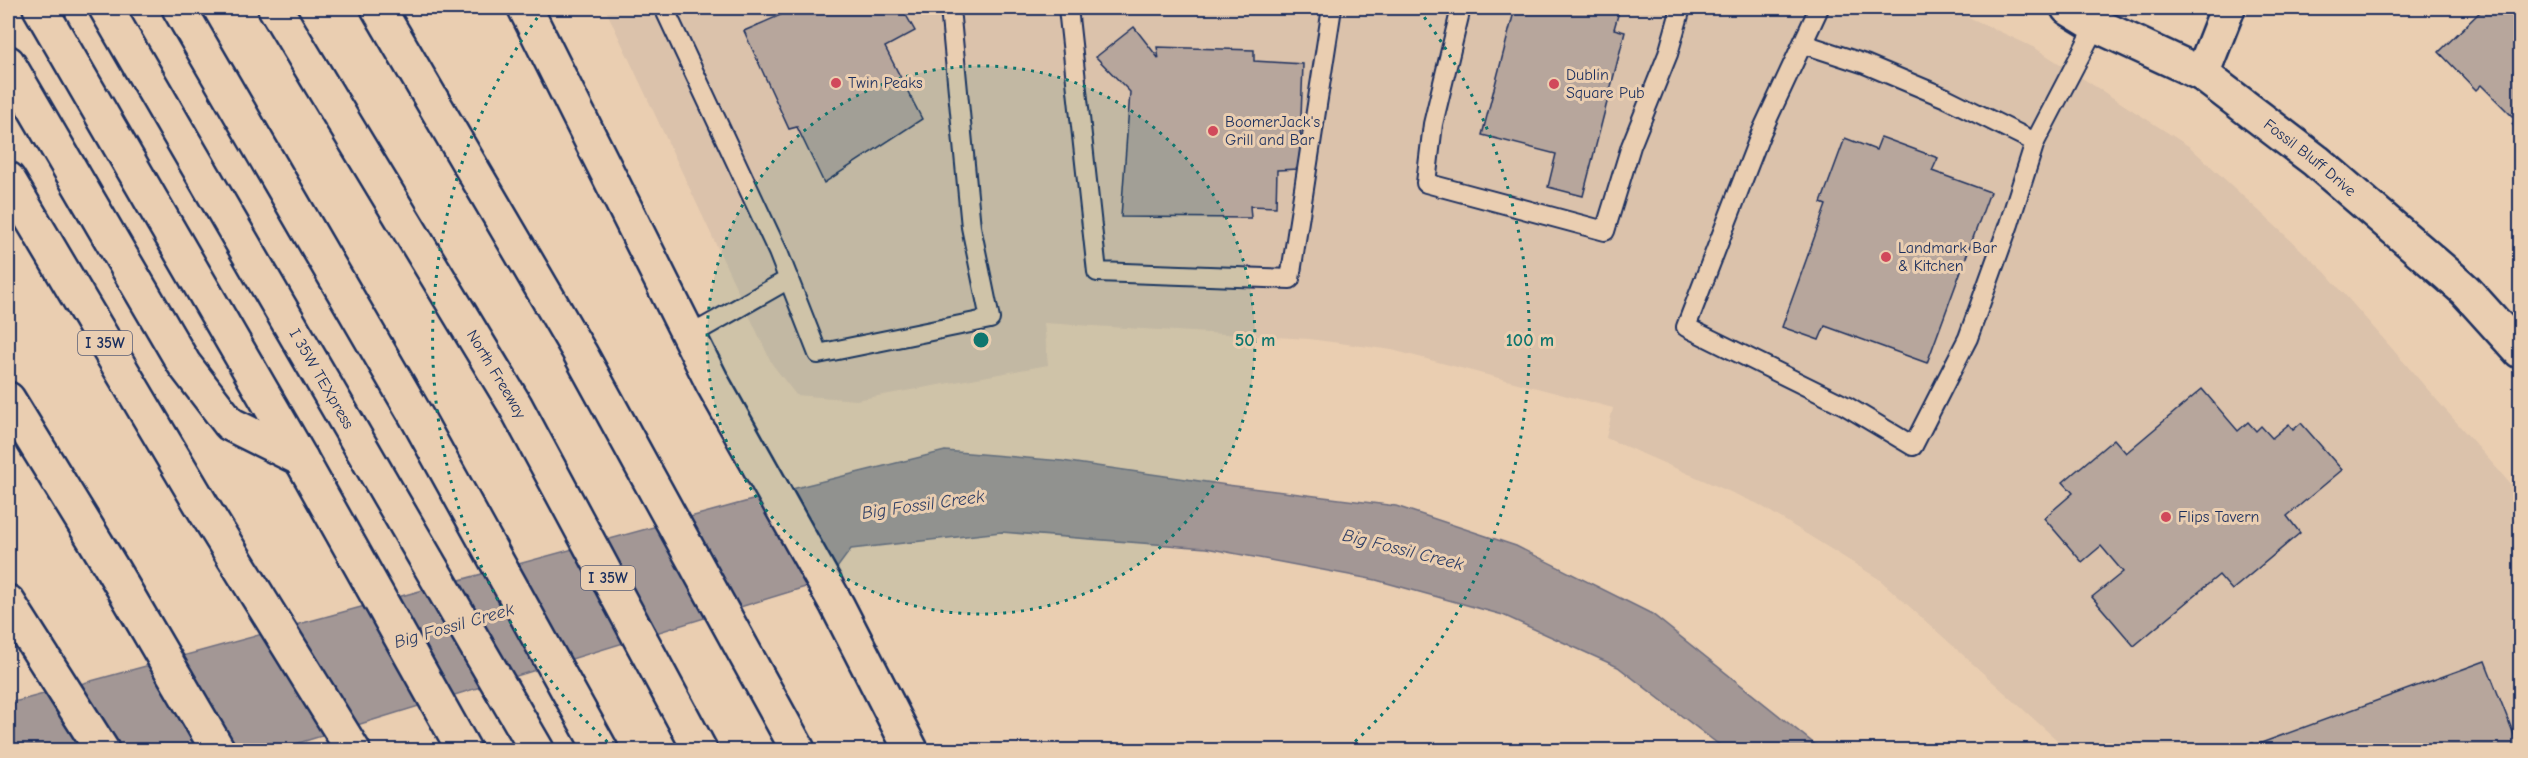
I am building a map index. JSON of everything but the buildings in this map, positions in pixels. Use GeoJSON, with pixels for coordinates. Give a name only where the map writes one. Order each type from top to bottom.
{"type":"FeatureCollection","features":[{"type":"Feature","properties":{"kind":"main road"},"geometry":{"type":"LineString","coordinates":[[40,8],[301,459],[464,750]]}},
{"type":"Feature","properties":{"kind":"main road","name":"I 35W TEXpress"},"geometry":{"type":"LineString","coordinates":[[106,8],[537,750]]}},
{"type":"Feature","properties":{"kind":"main road"},"geometry":{"type":"LineString","coordinates":[[179,8],[419,421],[601,750]]}},
{"type":"Feature","properties":{"kind":"main road","name":"North Freeway"},"geometry":{"type":"LineString","coordinates":[[275,8],[515,405],[700,750]]}},
{"type":"Feature","properties":{"kind":"main road"},"geometry":{"type":"LineString","coordinates":[[378,8],[580,352],[798,749]]}},
{"type":"Feature","properties":{"kind":"main road"},"geometry":{"type":"LineString","coordinates":[[525,8],[713,384],[837,605],[911,750]]}},
{"type":"Feature","properties":{"kind":"main road","name":"Fossil Bluff Drive"},"geometry":{"type":"LineString","coordinates":[[2068,8],[2096,25],[2202,74],[2316,161],[2447,274],[2465,290],[2520,351]]}},
{"type":"Feature","properties":{"kind":"main road"},"geometry":{"type":"LineString","coordinates":[[2202,74],[2228,8]]}},
{"type":"Feature","properties":{"kind":"main road"},"geometry":{"type":"LineString","coordinates":[[8,63],[184,364],[230,424],[301,459]]}},
{"type":"Feature","properties":{"kind":"main road","name":"I 35W"},"geometry":{"type":"LineString","coordinates":[[8,179],[202,506],[353,750]]}},
{"type":"Feature","properties":{"kind":"main road"},"geometry":{"type":"LineString","coordinates":[[8,399],[111,567],[218,750]]}},
{"type":"Feature","properties":{"kind":"main road"},"geometry":{"type":"LineString","coordinates":[[8,602],[102,750]]}},
{"type":"Feature","properties":{"kind":"lane"},"geometry":{"type":"LineString","coordinates":[[664,8],[789,279],[818,354],[990,319],[971,227],[950,8]]}},
{"type":"Feature","properties":{"kind":"lane"},"geometry":{"type":"LineString","coordinates":[[1068,8],[1097,272],[1290,279],[1332,8]]}},
{"type":"Feature","properties":{"kind":"lane"},"geometry":{"type":"LineString","coordinates":[[1461,8],[1433,124],[1426,183],[1605,231],[1631,146],[1668,54],[1681,8]]}},
{"type":"Feature","properties":{"kind":"lane"},"geometry":{"type":"LineString","coordinates":[[1819,8],[1761,133],[1686,327],[1846,406],[1913,446],[1968,338],[2009,224],[2035,142],[2096,25]]}},
{"type":"Feature","properties":{"kind":"lane"},"geometry":{"type":"LineString","coordinates":[[1804,44],[1865,64],[1946,98],[2035,142]]}},
{"type":"Feature","properties":{"kind":"lane"},"geometry":{"type":"LineString","coordinates":[[689,336],[789,279]]}},
{"type":"Feature","properties":{"kind":"shaded area"},"geometry":{"type":"Polygon","coordinates":[[[605,8],[1949,8],[2035,48],[2190,147],[2325,272],[2520,495],[2520,750],[2068,750],[1879,579],[1758,504],[1606,438],[1613,408],[1392,350],[1309,339],[1044,323],[1048,365],[856,400],[796,395],[772,364],[605,8]]]}},
{"type":"Feature","properties":{"kind":"water","name":"Big Fossil Creek"},"geometry":{"type":"Polygon","coordinates":[[[945,451],[1062,461],[1396,506],[1516,546],[1652,614],[1822,750],[1726,750],[1618,667],[1503,615],[1376,580],[1206,548],[1001,532],[851,549],[828,580],[276,750],[8,750],[8,701],[18,701],[807,485],[945,451]]]}},
{"type":"Feature","properties":{"kind":"place","name":"Twin Peaks"},"geometry":{"type":"Point","coordinates":[836,83]}},
{"type":"Feature","properties":{"kind":"place","name":"Dublin Square Pub"},"geometry":{"type":"Point","coordinates":[1554,84]}},
{"type":"Feature","properties":{"kind":"place","name":"BoomerJack's Grill and Bar"},"geometry":{"type":"Point","coordinates":[1213,131]}},
{"type":"Feature","properties":{"kind":"place","name":"Landmark Bar & Kitchen"},"geometry":{"type":"Point","coordinates":[1886,257]}},
{"type":"Feature","properties":{"kind":"place","name":"Flips Tavern"},"geometry":{"type":"Point","coordinates":[2166,517]}}]}
